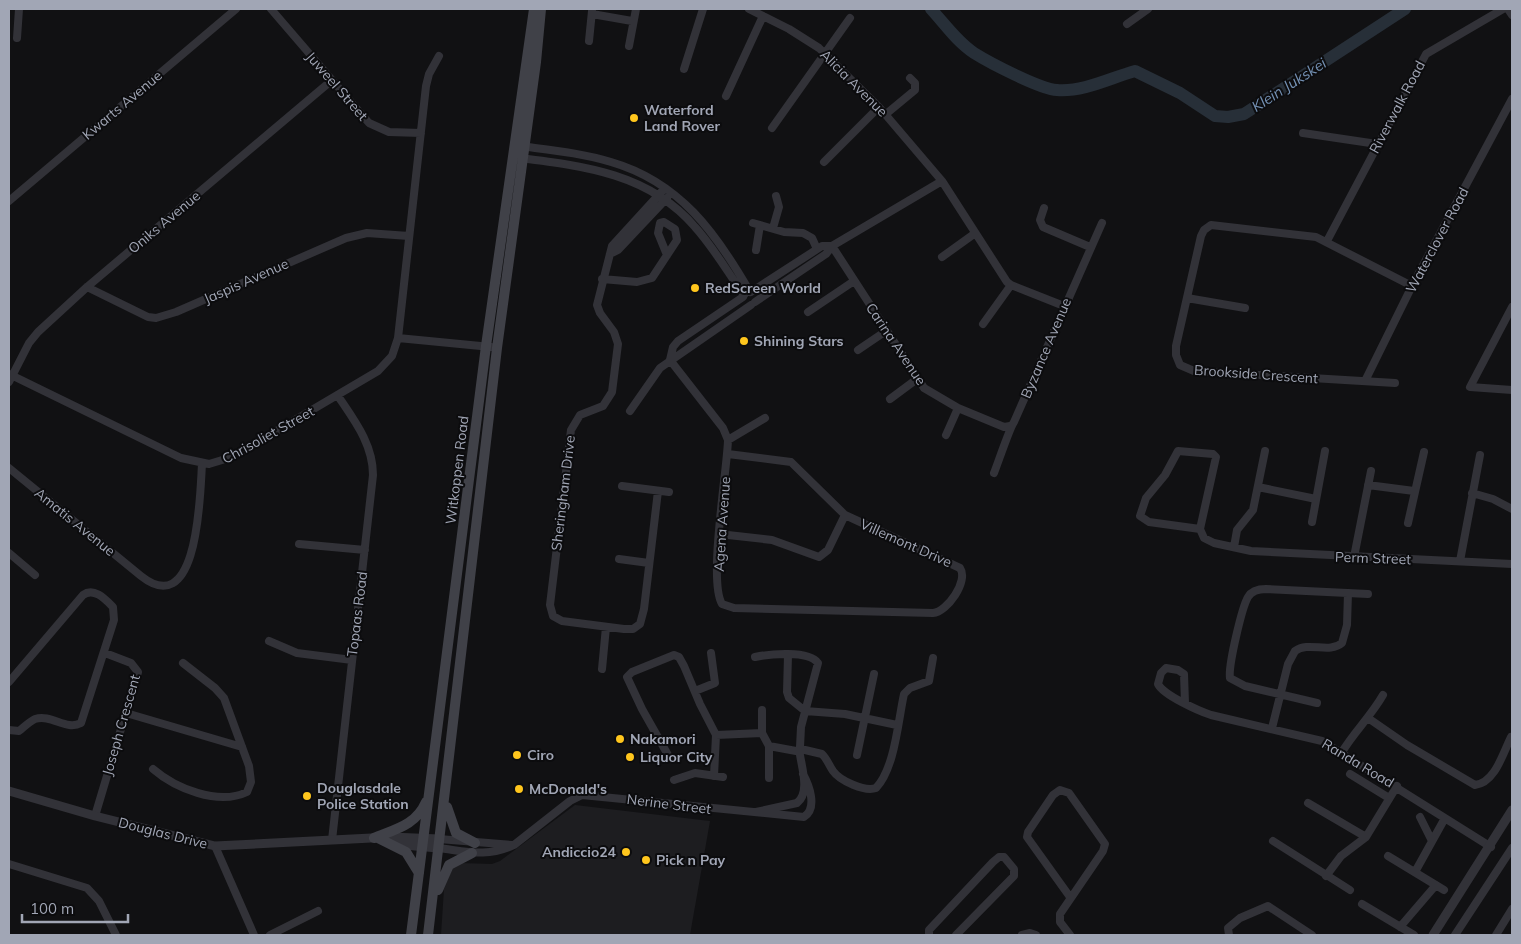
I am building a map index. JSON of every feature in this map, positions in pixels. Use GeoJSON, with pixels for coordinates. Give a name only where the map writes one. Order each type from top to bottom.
{"type":"FeatureCollection","features":[{"type":"Feature","properties":{"kind":"main road","name":"Witkoppen Road"},"geometry":{"type":"LineString","coordinates":[[412,935],[512,145],[534,9]]}},
{"type":"Feature","properties":{"kind":"main road","name":"Witkoppen Road"},"geometry":{"type":"LineString","coordinates":[[428,935],[498,348],[536,62],[540,9]]}},
{"type":"Feature","properties":{"kind":"main road"},"geometry":{"type":"LineString","coordinates":[[378,838],[412,823],[421,813],[430,790]]}},
{"type":"Feature","properties":{"kind":"main road"},"geometry":{"type":"LineString","coordinates":[[430,918],[446,869],[474,848],[456,832],[450,823],[445,802]]}},
{"type":"Feature","properties":{"kind":"main road"},"geometry":{"type":"LineString","coordinates":[[378,838],[406,852],[419,874]]}},
{"type":"Feature","properties":{"kind":"street"},"geometry":{"type":"LineString","coordinates":[[17,38],[19,9]]}},
{"type":"Feature","properties":{"kind":"street","name":"Kwarts Avenue"},"geometry":{"type":"LineString","coordinates":[[9,201],[236,9]]}},
{"type":"Feature","properties":{"kind":"street","name":"Juweel Street"},"geometry":{"type":"LineString","coordinates":[[270,9],[372,126],[389,132],[421,133]]}},
{"type":"Feature","properties":{"kind":"street"},"geometry":{"type":"LineString","coordinates":[[629,46],[632,21],[636,9]]}},
{"type":"Feature","properties":{"kind":"street"},"geometry":{"type":"LineString","coordinates":[[684,69],[703,9]]}},
{"type":"Feature","properties":{"kind":"street"},"geometry":{"type":"LineString","coordinates":[[1128,24],[1148,9]]}},
{"type":"Feature","properties":{"kind":"street","name":"Riverwalk Road"},"geometry":{"type":"LineString","coordinates":[[1327,241],[1376,144],[1426,54],[1503,9]]}},
{"type":"Feature","properties":{"kind":"street"},"geometry":{"type":"LineString","coordinates":[[1508,9],[1512,15]]}},
{"type":"Feature","properties":{"kind":"street"},"geometry":{"type":"LineString","coordinates":[[588,40],[592,11],[632,21]]}},
{"type":"Feature","properties":{"kind":"street"},"geometry":{"type":"LineString","coordinates":[[726,96],[756,11]]}},
{"type":"Feature","properties":{"kind":"street","name":"Alicia Avenue"},"geometry":{"type":"LineString","coordinates":[[756,11],[826,53],[886,114],[942,181],[1002,277],[1011,285]]}},
{"type":"Feature","properties":{"kind":"street"},"geometry":{"type":"LineString","coordinates":[[772,128],[850,18]]}},
{"type":"Feature","properties":{"kind":"street","name":"Chrisoliet Street"},"geometry":{"type":"LineString","coordinates":[[10,377],[181,458],[202,464],[217,463],[232,457],[338,396],[388,362],[395,350],[398,338],[428,77],[439,56]]}},
{"type":"Feature","properties":{"kind":"street"},"geometry":{"type":"LineString","coordinates":[[886,114],[915,90],[915,83],[910,78]]}},
{"type":"Feature","properties":{"kind":"street","name":"Oniks Avenue"},"geometry":{"type":"LineString","coordinates":[[10,377],[34,336],[87,287],[332,81]]}},
{"type":"Feature","properties":{"kind":"street","name":"Waterclover Road"},"geometry":{"type":"LineString","coordinates":[[1365,381],[1412,286],[1512,100]]}},
{"type":"Feature","properties":{"kind":"street"},"geometry":{"type":"LineString","coordinates":[[824,162],[879,107]]}},
{"type":"Feature","properties":{"kind":"street"},"geometry":{"type":"LineString","coordinates":[[1303,133],[1376,144]]}},
{"type":"Feature","properties":{"kind":"street"},"geometry":{"type":"LineString","coordinates":[[512,145],[612,162],[635,171],[672,192],[700,218],[722,246],[747,294]]}},
{"type":"Feature","properties":{"kind":"street"},"geometry":{"type":"LineString","coordinates":[[511,156],[607,172],[634,181],[662,197],[694,226],[747,294],[756,297],[753,303]]}},
{"type":"Feature","properties":{"kind":"street"},"geometry":{"type":"LineString","coordinates":[[630,411],[660,368],[670,360],[826,254],[832,246],[942,181]]}},
{"type":"Feature","properties":{"kind":"street","name":"Sheringham Drive"},"geometry":{"type":"LineString","coordinates":[[662,197],[665,188]]}},
{"type":"Feature","properties":{"kind":"street","name":"Sheringham Drive"},"geometry":{"type":"LineString","coordinates":[[658,491],[642,622],[630,629],[556,619],[552,614],[550,605],[571,430],[580,415],[606,403],[611,396],[614,386],[618,344],[614,332],[600,313],[597,305],[602,279],[612,246],[662,197],[672,192]]}},
{"type":"Feature","properties":{"kind":"street"},"geometry":{"type":"LineString","coordinates":[[773,228],[778,207],[776,196]]}},
{"type":"Feature","properties":{"kind":"street"},"geometry":{"type":"LineString","coordinates":[[1044,208],[1040,220],[1043,227],[1090,247]]}},
{"type":"Feature","properties":{"kind":"street","name":"Byzance Avenue"},"geometry":{"type":"LineString","coordinates":[[994,473],[1008,441],[1010,426],[1014,422],[1102,223]]}},
{"type":"Feature","properties":{"kind":"street"},"geometry":{"type":"LineString","coordinates":[[756,250],[756,224],[784,232],[806,234],[812,238],[817,249]]}},
{"type":"Feature","properties":{"kind":"street","name":"Brookside Crescent"},"geometry":{"type":"LineString","coordinates":[[1396,383],[1187,370],[1178,361],[1176,351],[1200,236],[1209,226],[1223,225],[1297,234],[1327,241],[1412,286]]}},
{"type":"Feature","properties":{"kind":"street","name":"Jaspis Avenue"},"geometry":{"type":"LineString","coordinates":[[87,287],[144,315],[156,318],[176,312],[346,238],[367,232],[409,236]]}},
{"type":"Feature","properties":{"kind":"street"},"geometry":{"type":"LineString","coordinates":[[942,257],[974,234]]}},
{"type":"Feature","properties":{"kind":"street"},"geometry":{"type":"LineString","coordinates":[[714,251],[722,246]]}},
{"type":"Feature","properties":{"kind":"street"},"geometry":{"type":"LineString","coordinates":[[670,360],[673,347],[678,341],[712,317],[822,246],[832,246]]}},
{"type":"Feature","properties":{"kind":"street","name":"Carina Avenue"},"geometry":{"type":"LineString","coordinates":[[832,246],[917,380],[934,396],[958,408],[1004,427],[1010,426]]}},
{"type":"Feature","properties":{"kind":"street"},"geometry":{"type":"LineString","coordinates":[[602,279],[647,281],[655,274],[667,255]]}},
{"type":"Feature","properties":{"kind":"street"},"geometry":{"type":"LineString","coordinates":[[787,268],[792,277]]}},
{"type":"Feature","properties":{"kind":"street"},"geometry":{"type":"LineString","coordinates":[[808,312],[854,281]]}},
{"type":"Feature","properties":{"kind":"street"},"geometry":{"type":"LineString","coordinates":[[983,324],[1011,285],[1064,306]]}},
{"type":"Feature","properties":{"kind":"street"},"geometry":{"type":"LineString","coordinates":[[1187,298],[1245,308]]}},
{"type":"Feature","properties":{"kind":"street"},"geometry":{"type":"LineString","coordinates":[[1512,307],[1470,387],[1512,390]]}},
{"type":"Feature","properties":{"kind":"street"},"geometry":{"type":"LineString","coordinates":[[712,317],[719,326]]}},
{"type":"Feature","properties":{"kind":"street"},"geometry":{"type":"LineString","coordinates":[[858,350],[886,331]]}},
{"type":"Feature","properties":{"kind":"street"},"geometry":{"type":"LineString","coordinates":[[398,338],[498,348]]}},
{"type":"Feature","properties":{"kind":"street","name":"Agena Avenue"},"geometry":{"type":"LineString","coordinates":[[670,360],[723,428],[728,440],[719,534],[718,592],[719,600],[725,606]]}},
{"type":"Feature","properties":{"kind":"street"},"geometry":{"type":"LineString","coordinates":[[890,399],[917,380]]}},
{"type":"Feature","properties":{"kind":"street","name":"Topaas Road"},"geometry":{"type":"LineString","coordinates":[[332,840],[373,484],[372,458],[365,440],[338,396]]}},
{"type":"Feature","properties":{"kind":"street"},"geometry":{"type":"LineString","coordinates":[[946,435],[958,408]]}},
{"type":"Feature","properties":{"kind":"street"},"geometry":{"type":"LineString","coordinates":[[728,440],[765,418]]}},
{"type":"Feature","properties":{"kind":"street"},"geometry":{"type":"LineString","coordinates":[[1178,451],[1213,454],[1216,457],[1200,529],[1149,522],[1140,516],[1146,498],[1165,475],[1178,451]]}},
{"type":"Feature","properties":{"kind":"street"},"geometry":{"type":"LineString","coordinates":[[1312,522],[1325,451]]}},
{"type":"Feature","properties":{"kind":"street"},"geometry":{"type":"LineString","coordinates":[[1234,548],[1237,530],[1253,510],[1265,452]]}},
{"type":"Feature","properties":{"kind":"street"},"geometry":{"type":"LineString","coordinates":[[1408,523],[1424,452]]}},
{"type":"Feature","properties":{"kind":"street","name":"Villemont Drive"},"geometry":{"type":"LineString","coordinates":[[725,606],[938,613],[946,608],[963,575],[960,568],[846,514],[791,462],[728,454]]}},
{"type":"Feature","properties":{"kind":"street"},"geometry":{"type":"LineString","coordinates":[[1460,562],[1480,455]]}},
{"type":"Feature","properties":{"kind":"street","name":"Amatis Avenue"},"geometry":{"type":"LineString","coordinates":[[9,468],[141,576],[155,586],[167,586],[178,578],[186,567],[194,547],[202,464]]}},
{"type":"Feature","properties":{"kind":"street"},"geometry":{"type":"LineString","coordinates":[[1354,557],[1370,471]]}},
{"type":"Feature","properties":{"kind":"street"},"geometry":{"type":"LineString","coordinates":[[622,486],[669,492]]}},
{"type":"Feature","properties":{"kind":"street"},"geometry":{"type":"LineString","coordinates":[[1368,486],[1414,491]]}},
{"type":"Feature","properties":{"kind":"street"},"geometry":{"type":"LineString","coordinates":[[1258,487],[1316,499]]}},
{"type":"Feature","properties":{"kind":"street"},"geometry":{"type":"LineString","coordinates":[[1472,493],[1493,499],[1512,509]]}},
{"type":"Feature","properties":{"kind":"street"},"geometry":{"type":"LineString","coordinates":[[719,534],[772,540],[819,557],[828,550],[846,514]]}},
{"type":"Feature","properties":{"kind":"street","name":"Perm Street"},"geometry":{"type":"LineString","coordinates":[[1200,529],[1208,540],[1234,548],[1261,552],[1512,564]]}},
{"type":"Feature","properties":{"kind":"street"},"geometry":{"type":"LineString","coordinates":[[300,544],[365,550]]}},
{"type":"Feature","properties":{"kind":"street"},"geometry":{"type":"LineString","coordinates":[[9,553],[35,575]]}},
{"type":"Feature","properties":{"kind":"street"},"geometry":{"type":"LineString","coordinates":[[619,559],[649,563]]}},
{"type":"Feature","properties":{"kind":"street"},"geometry":{"type":"LineString","coordinates":[[1316,703],[1245,686],[1230,678],[1230,665],[1248,597],[1258,589],[1368,594]]}},
{"type":"Feature","properties":{"kind":"street"},"geometry":{"type":"LineString","coordinates":[[9,682],[76,601],[87,592],[96,593],[115,610],[105,652],[82,723],[67,725],[46,718],[30,722],[19,731],[9,730]]}},
{"type":"Feature","properties":{"kind":"street"},"geometry":{"type":"LineString","coordinates":[[1272,728],[1288,664],[1295,651],[1306,646],[1335,647],[1342,643],[1347,626],[1348,593]]}},
{"type":"Feature","properties":{"kind":"street"},"geometry":{"type":"LineString","coordinates":[[602,669],[606,627]]}},
{"type":"Feature","properties":{"kind":"street"},"geometry":{"type":"LineString","coordinates":[[269,640],[297,653],[352,660]]}},
{"type":"Feature","properties":{"kind":"street","name":"Joseph Crescent"},"geometry":{"type":"LineString","coordinates":[[95,816],[126,714],[137,669],[131,663],[105,652]]}},
{"type":"Feature","properties":{"kind":"street"},"geometry":{"type":"LineString","coordinates":[[694,691],[716,683],[711,653]]}},
{"type":"Feature","properties":{"kind":"street"},"geometry":{"type":"LineString","coordinates":[[755,657],[772,654],[808,656],[814,658],[818,663],[805,711],[800,750],[804,794],[801,799],[812,804]]}},
{"type":"Feature","properties":{"kind":"street"},"geometry":{"type":"LineString","coordinates":[[668,755],[637,701],[627,677],[632,672],[674,655],[681,660],[716,735],[719,777],[695,773],[674,780]]}},
{"type":"Feature","properties":{"kind":"street"},"geometry":{"type":"LineString","coordinates":[[788,655],[786,688],[788,695],[805,711],[839,713],[897,725]]}},
{"type":"Feature","properties":{"kind":"street"},"geometry":{"type":"LineString","coordinates":[[769,746],[822,754],[832,770],[842,778],[865,788],[874,789],[887,770],[904,694],[910,688],[929,680],[933,658]]}},
{"type":"Feature","properties":{"kind":"street"},"geometry":{"type":"LineString","coordinates":[[153,768],[166,779],[210,796],[236,796],[247,792],[251,782],[249,766],[222,695],[183,663]]}},
{"type":"Feature","properties":{"kind":"street","name":"Randa Road"},"geometry":{"type":"LineString","coordinates":[[1185,703],[1184,674],[1178,670],[1166,668],[1161,673],[1159,687],[1185,703],[1211,715],[1314,738],[1342,752],[1490,846]]}},
{"type":"Feature","properties":{"kind":"street"},"geometry":{"type":"LineString","coordinates":[[857,755],[863,719],[874,674]]}},
{"type":"Feature","properties":{"kind":"street"},"geometry":{"type":"LineString","coordinates":[[1342,752],[1352,735],[1368,718],[1383,695]]}},
{"type":"Feature","properties":{"kind":"street"},"geometry":{"type":"LineString","coordinates":[[762,710],[762,733],[769,746],[769,778]]}},
{"type":"Feature","properties":{"kind":"street"},"geometry":{"type":"LineString","coordinates":[[126,714],[242,747]]}},
{"type":"Feature","properties":{"kind":"street"},"geometry":{"type":"LineString","coordinates":[[1368,718],[1407,745],[1475,785],[1485,782],[1492,774],[1511,737]]}},
{"type":"Feature","properties":{"kind":"street"},"geometry":{"type":"LineString","coordinates":[[716,735],[762,733]]}},
{"type":"Feature","properties":{"kind":"street"},"geometry":{"type":"LineString","coordinates":[[803,774],[812,804]]}},
{"type":"Feature","properties":{"kind":"street"},"geometry":{"type":"LineString","coordinates":[[1350,774],[1389,798]]}},
{"type":"Feature","properties":{"kind":"street"},"geometry":{"type":"LineString","coordinates":[[1326,876],[1341,856],[1366,836],[1397,786]]}},
{"type":"Feature","properties":{"kind":"street"},"geometry":{"type":"LineString","coordinates":[[1070,897],[1027,837],[1028,832],[1053,795],[1060,790],[1069,793],[1105,844],[1103,851],[1070,897],[1059,916],[1060,922],[1070,935]]}},
{"type":"Feature","properties":{"kind":"street","name":"Douglas Drive"},"geometry":{"type":"LineString","coordinates":[[9,791],[95,816],[214,846],[378,838],[404,845],[423,842],[438,844]]}},
{"type":"Feature","properties":{"kind":"street","name":"Nerine Street"},"geometry":{"type":"LineString","coordinates":[[438,844],[496,852],[514,846],[570,801],[582,795],[804,817],[809,814],[812,804]]}},
{"type":"Feature","properties":{"kind":"street","name":"Nerine Street"},"geometry":{"type":"LineString","coordinates":[[752,813],[797,803],[801,799]]}},
{"type":"Feature","properties":{"kind":"street"},"geometry":{"type":"LineString","coordinates":[[1308,803],[1366,836]]}},
{"type":"Feature","properties":{"kind":"street"},"geometry":{"type":"LineString","coordinates":[[1433,935],[1512,812]]}},
{"type":"Feature","properties":{"kind":"street"},"geometry":{"type":"LineString","coordinates":[[1420,817],[1432,841]]}},
{"type":"Feature","properties":{"kind":"street"},"geometry":{"type":"LineString","coordinates":[[1415,872],[1446,818]]}},
{"type":"Feature","properties":{"kind":"street"},"geometry":{"type":"LineString","coordinates":[[1273,841],[1350,890]]}},
{"type":"Feature","properties":{"kind":"street"},"geometry":{"type":"LineString","coordinates":[[214,846],[254,935]]}},
{"type":"Feature","properties":{"kind":"street"},"geometry":{"type":"LineString","coordinates":[[1455,935],[1512,848]]}},
{"type":"Feature","properties":{"kind":"street"},"geometry":{"type":"LineString","coordinates":[[1388,856],[1444,890]]}},
{"type":"Feature","properties":{"kind":"street"},"geometry":{"type":"LineString","coordinates":[[929,935],[929,930],[943,914],[993,862],[999,857],[1004,857],[1014,869],[1014,876],[956,935]]}},
{"type":"Feature","properties":{"kind":"street"},"geometry":{"type":"LineString","coordinates":[[9,864],[87,888],[99,901],[116,935]]}},
{"type":"Feature","properties":{"kind":"street"},"geometry":{"type":"LineString","coordinates":[[1400,927],[1436,885]]}},
{"type":"Feature","properties":{"kind":"street"},"geometry":{"type":"LineString","coordinates":[[1362,904],[1414,935]]}},
{"type":"Feature","properties":{"kind":"street"},"geometry":{"type":"LineString","coordinates":[[1228,935],[1230,925],[1236,920],[1268,906],[1312,935]]}},
{"type":"Feature","properties":{"kind":"street"},"geometry":{"type":"LineString","coordinates":[[1496,935],[1512,909]]}},
{"type":"Feature","properties":{"kind":"street"},"geometry":{"type":"LineString","coordinates":[[270,935],[318,911]]}},
{"type":"Feature","properties":{"kind":"street"},"geometry":{"type":"LineString","coordinates":[[1022,935],[1030,932],[1036,935]]}},
{"type":"Feature","properties":{"kind":"shaded area"},"geometry":{"type":"Polygon","coordinates":[[[575,805],[710,821],[690,935],[441,935],[444,889],[453,866],[459,863],[492,864],[500,861],[575,805]]]}},
{"type":"Feature","properties":{"kind":"waterway","name":"Klein Jukskei"},"geometry":{"type":"LineString","coordinates":[[931,9],[968,49],[1003,69],[1049,89],[1077,89],[1135,71],[1180,93],[1215,116],[1228,117],[1244,114],[1405,9]]}},
{"type":"Feature","properties":{"kind":"place","name":"Waterford Land Rover"},"geometry":{"type":"Point","coordinates":[634,118]}},
{"type":"Feature","properties":{"kind":"place","name":"RedScreen World"},"geometry":{"type":"Point","coordinates":[695,288]}},
{"type":"Feature","properties":{"kind":"place","name":"Shining Stars"},"geometry":{"type":"Point","coordinates":[744,341]}},
{"type":"Feature","properties":{"kind":"place","name":"Nakamori"},"geometry":{"type":"Point","coordinates":[620,739]}},
{"type":"Feature","properties":{"kind":"place","name":"Ciro"},"geometry":{"type":"Point","coordinates":[517,755]}},
{"type":"Feature","properties":{"kind":"place","name":"Liquor City"},"geometry":{"type":"Point","coordinates":[630,757]}},
{"type":"Feature","properties":{"kind":"place","name":"McDonald's"},"geometry":{"type":"Point","coordinates":[519,789]}},
{"type":"Feature","properties":{"kind":"place","name":"Douglasdale Police Station"},"geometry":{"type":"Point","coordinates":[307,796]}},
{"type":"Feature","properties":{"kind":"place","name":"Andiccio24"},"geometry":{"type":"Point","coordinates":[626,852]}},
{"type":"Feature","properties":{"kind":"place","name":"Pick n Pay"},"geometry":{"type":"Point","coordinates":[646,860]}}]}
